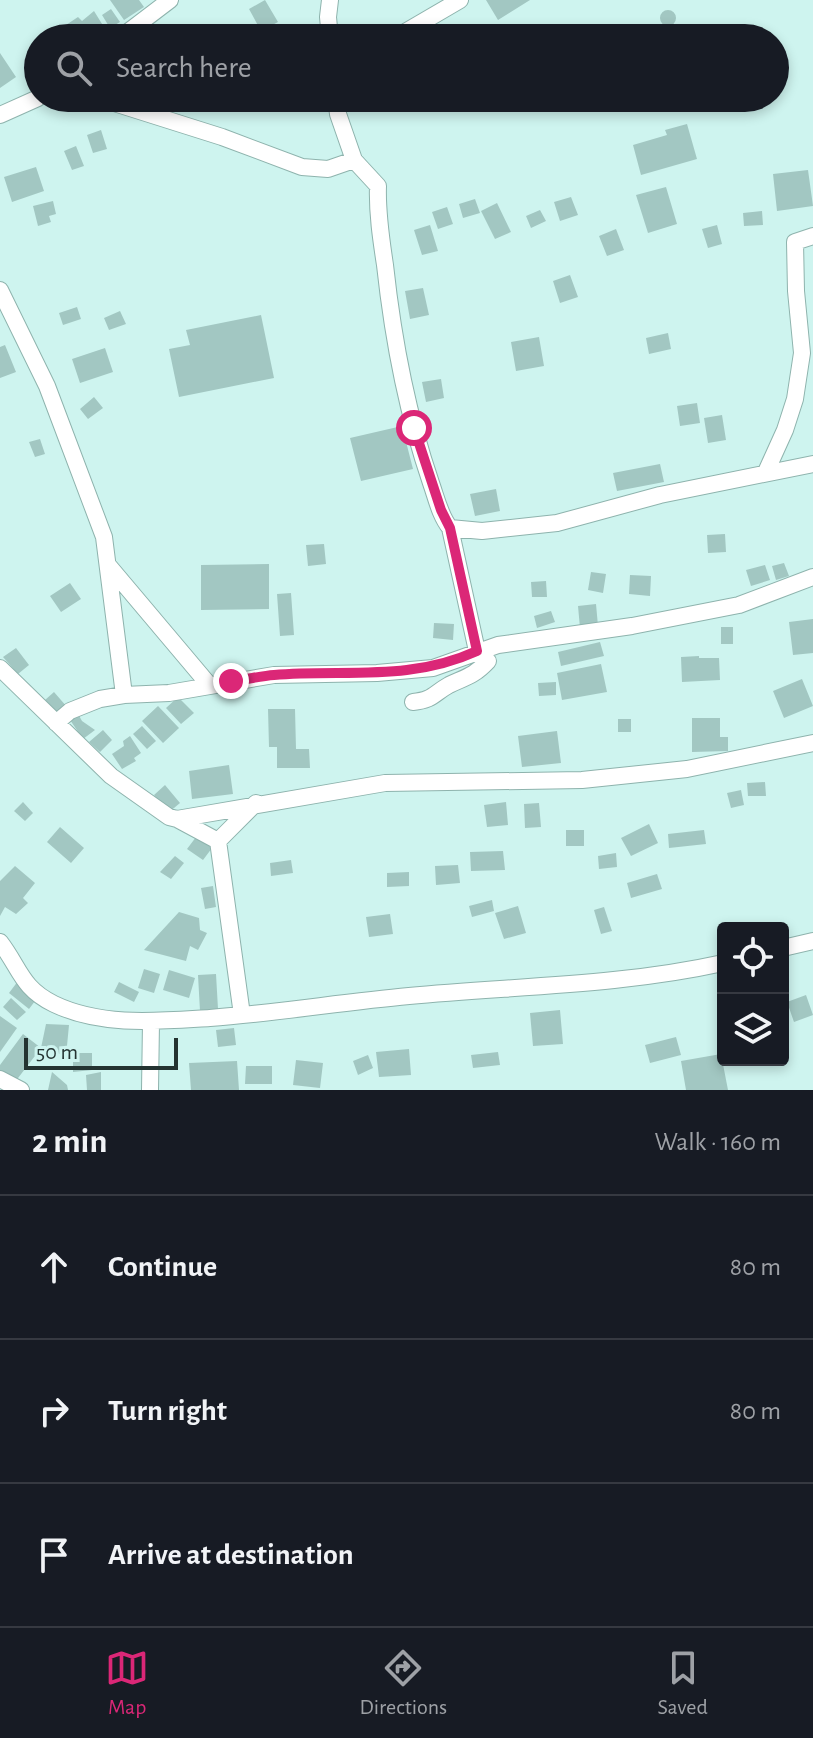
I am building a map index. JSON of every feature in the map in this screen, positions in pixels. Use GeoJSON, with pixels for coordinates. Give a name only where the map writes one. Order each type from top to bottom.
{"type":"FeatureCollection","features":[{"type":"Feature","properties":{"kind":"street"},"geometry":{"type":"LineString","coordinates":[[138,24],[170,0]]}},
{"type":"Feature","properties":{"kind":"street"},"geometry":{"type":"LineString","coordinates":[[329,24],[330,0]]}},
{"type":"Feature","properties":{"kind":"street"},"geometry":{"type":"LineString","coordinates":[[419,24],[460,0]]}},
{"type":"Feature","properties":{"kind":"street"},"geometry":{"type":"LineString","coordinates":[[0,115],[24,104]]}},
{"type":"Feature","properties":{"kind":"street"},"geometry":{"type":"LineString","coordinates":[[143,112],[302,167],[328,169],[354,160]]}},
{"type":"Feature","properties":{"kind":"street"},"geometry":{"type":"LineString","coordinates":[[338,112],[354,160],[378,186],[377,203],[389,303],[418,441],[450,528],[477,651],[488,661],[475,675],[446,687],[429,700],[413,702]]}},
{"type":"Feature","properties":{"kind":"street"},"geometry":{"type":"LineString","coordinates":[[766,472],[781,441],[795,399],[802,353],[795,242],[813,236]]}},
{"type":"Feature","properties":{"kind":"street"},"geometry":{"type":"LineString","coordinates":[[0,290],[47,386],[104,537],[124,695]]}},
{"type":"Feature","properties":{"kind":"street"},"geometry":{"type":"LineString","coordinates":[[450,528],[482,531],[557,523],[660,495],[813,464]]}},
{"type":"Feature","properties":{"kind":"street"},"geometry":{"type":"LineString","coordinates":[[108,564],[210,686]]}},
{"type":"Feature","properties":{"kind":"street"},"geometry":{"type":"LineString","coordinates":[[56,723],[70,711],[100,699],[124,695],[169,693],[274,675],[433,668],[477,651],[739,605],[813,577]]}},
{"type":"Feature","properties":{"kind":"street"},"geometry":{"type":"LineString","coordinates":[[0,668],[111,776],[169,817],[218,841]]}},
{"type":"Feature","properties":{"kind":"street"},"geometry":{"type":"LineString","coordinates":[[177,819],[385,783],[582,780],[687,769],[813,743]]}},
{"type":"Feature","properties":{"kind":"street"},"geometry":{"type":"LineString","coordinates":[[218,841],[256,803]]}},
{"type":"Feature","properties":{"kind":"street"},"geometry":{"type":"LineString","coordinates":[[218,841],[242,1015]]}},
{"type":"Feature","properties":{"kind":"street"},"geometry":{"type":"LineString","coordinates":[[789,947],[813,941]]}},
{"type":"Feature","properties":{"kind":"street"},"geometry":{"type":"LineString","coordinates":[[0,942],[22,981],[54,1004],[77,1012],[151,1022],[410,996],[575,986],[717,964]]}},
{"type":"Feature","properties":{"kind":"street"},"geometry":{"type":"LineString","coordinates":[[150,1090],[151,1022]]}},
{"type":"Feature","properties":{"kind":"street"},"geometry":{"type":"LineString","coordinates":[[0,1079],[21,1090]]}},
{"type":"Feature","properties":{"kind":"building"},"geometry":{"type":"Polygon","coordinates":[[[110,0],[139,0],[144,7],[124,20],[110,0]]]}},
{"type":"Feature","properties":{"kind":"building"},"geometry":{"type":"Polygon","coordinates":[[[265,0],[278,22],[257,24],[249,9],[265,0]]]}},
{"type":"Feature","properties":{"kind":"building"},"geometry":{"type":"Polygon","coordinates":[[[486,0],[530,0],[498,20],[486,0]]]}},
{"type":"Feature","properties":{"kind":"building"},"geometry":{"type":"Polygon","coordinates":[[[111,9],[120,22],[108,24],[102,15],[111,9]]]}},
{"type":"Feature","properties":{"kind":"building"},"geometry":{"type":"Polygon","coordinates":[[[668,10],[676,18],[673,23],[663,23],[660,18],[663,13],[668,10]]]}},
{"type":"Feature","properties":{"kind":"building"},"geometry":{"type":"Polygon","coordinates":[[[94,11],[102,24],[68,24],[78,17],[82,21],[94,11]]]}},
{"type":"Feature","properties":{"kind":"building"},"geometry":{"type":"Polygon","coordinates":[[[0,53],[16,77],[0,88],[0,53]]]}},
{"type":"Feature","properties":{"kind":"building"},"geometry":{"type":"Polygon","coordinates":[[[687,124],[697,159],[641,175],[633,145],[667,135],[665,130],[687,124]]]}},
{"type":"Feature","properties":{"kind":"building"},"geometry":{"type":"Polygon","coordinates":[[[101,130],[107,149],[93,153],[87,135],[101,130]]]}},
{"type":"Feature","properties":{"kind":"building"},"geometry":{"type":"Polygon","coordinates":[[[76,146],[84,166],[72,170],[64,151],[76,146]]]}},
{"type":"Feature","properties":{"kind":"building"},"geometry":{"type":"Polygon","coordinates":[[[36,167],[44,191],[12,202],[4,177],[36,167]]]}},
{"type":"Feature","properties":{"kind":"building"},"geometry":{"type":"Polygon","coordinates":[[[808,170],[813,206],[777,211],[773,174],[808,170]]]}},
{"type":"Feature","properties":{"kind":"building"},"geometry":{"type":"Polygon","coordinates":[[[666,187],[677,224],[648,233],[636,195],[666,187]]]}},
{"type":"Feature","properties":{"kind":"building"},"geometry":{"type":"Polygon","coordinates":[[[571,197],[578,215],[560,221],[554,202],[571,197]]]}},
{"type":"Feature","properties":{"kind":"building"},"geometry":{"type":"Polygon","coordinates":[[[475,199],[480,213],[463,218],[459,204],[475,199]]]}},
{"type":"Feature","properties":{"kind":"building"},"geometry":{"type":"Polygon","coordinates":[[[53,201],[56,214],[49,216],[51,222],[38,226],[33,206],[53,201]]]}},
{"type":"Feature","properties":{"kind":"building"},"geometry":{"type":"Polygon","coordinates":[[[497,203],[511,232],[495,239],[481,211],[497,203]]]}},
{"type":"Feature","properties":{"kind":"building"},"geometry":{"type":"Polygon","coordinates":[[[447,207],[453,224],[438,229],[432,212],[447,207]]]}},
{"type":"Feature","properties":{"kind":"building"},"geometry":{"type":"Polygon","coordinates":[[[540,210],[546,221],[531,228],[526,216],[540,210]]]}},
{"type":"Feature","properties":{"kind":"building"},"geometry":{"type":"Polygon","coordinates":[[[762,211],[763,225],[744,226],[743,213],[762,211]]]}},
{"type":"Feature","properties":{"kind":"building"},"geometry":{"type":"Polygon","coordinates":[[[430,225],[438,251],[422,255],[414,230],[430,225]]]}},
{"type":"Feature","properties":{"kind":"building"},"geometry":{"type":"Polygon","coordinates":[[[717,225],[722,244],[708,248],[702,229],[717,225]]]}},
{"type":"Feature","properties":{"kind":"building"},"geometry":{"type":"Polygon","coordinates":[[[616,229],[624,250],[607,256],[599,236],[616,229]]]}},
{"type":"Feature","properties":{"kind":"building"},"geometry":{"type":"Polygon","coordinates":[[[570,275],[578,297],[560,303],[553,281],[570,275]]]}},
{"type":"Feature","properties":{"kind":"building"},"geometry":{"type":"Polygon","coordinates":[[[423,288],[429,315],[410,319],[405,291],[423,288]]]}},
{"type":"Feature","properties":{"kind":"building"},"geometry":{"type":"Polygon","coordinates":[[[77,307],[81,319],[63,325],[59,313],[77,307]]]}},
{"type":"Feature","properties":{"kind":"building"},"geometry":{"type":"Polygon","coordinates":[[[120,311],[126,324],[109,330],[104,318],[120,311]]]}},
{"type":"Feature","properties":{"kind":"building"},"geometry":{"type":"Polygon","coordinates":[[[261,315],[274,378],[179,397],[169,349],[190,345],[186,330],[261,315]]]}},
{"type":"Feature","properties":{"kind":"building"},"geometry":{"type":"Polygon","coordinates":[[[668,333],[671,349],[649,354],[646,338],[668,333]]]}},
{"type":"Feature","properties":{"kind":"building"},"geometry":{"type":"Polygon","coordinates":[[[539,337],[544,366],[516,371],[511,342],[539,337]]]}},
{"type":"Feature","properties":{"kind":"building"},"geometry":{"type":"Polygon","coordinates":[[[5,345],[16,372],[0,378],[0,347],[5,345]]]}},
{"type":"Feature","properties":{"kind":"building"},"geometry":{"type":"Polygon","coordinates":[[[105,348],[113,372],[80,383],[72,359],[105,348]]]}},
{"type":"Feature","properties":{"kind":"building"},"geometry":{"type":"Polygon","coordinates":[[[441,379],[444,398],[426,402],[422,382],[441,379]]]}},
{"type":"Feature","properties":{"kind":"building"},"geometry":{"type":"Polygon","coordinates":[[[94,397],[103,408],[88,419],[80,409],[94,397]]]}},
{"type":"Feature","properties":{"kind":"building"},"geometry":{"type":"Polygon","coordinates":[[[697,403],[700,423],[680,426],[677,406],[697,403]]]}},
{"type":"Feature","properties":{"kind":"building"},"geometry":{"type":"Polygon","coordinates":[[[722,415],[726,440],[708,443],[704,418],[722,415]]]}},
{"type":"Feature","properties":{"kind":"building"},"geometry":{"type":"Polygon","coordinates":[[[402,426],[413,469],[361,481],[350,438],[402,426]]]}},
{"type":"Feature","properties":{"kind":"building"},"geometry":{"type":"Polygon","coordinates":[[[40,439],[45,454],[35,457],[29,442],[40,439]]]}},
{"type":"Feature","properties":{"kind":"building"},"geometry":{"type":"Polygon","coordinates":[[[660,464],[664,482],[617,491],[613,473],[660,464]]]}},
{"type":"Feature","properties":{"kind":"building"},"geometry":{"type":"Polygon","coordinates":[[[496,489],[500,511],[475,516],[470,494],[496,489]]]}},
{"type":"Feature","properties":{"kind":"building"},"geometry":{"type":"Polygon","coordinates":[[[725,534],[726,552],[708,553],[707,535],[725,534]]]}},
{"type":"Feature","properties":{"kind":"building"},"geometry":{"type":"Polygon","coordinates":[[[324,544],[326,564],[308,566],[306,545],[324,544]]]}},
{"type":"Feature","properties":{"kind":"building"},"geometry":{"type":"Polygon","coordinates":[[[784,563],[789,576],[776,580],[772,566],[784,563]]]}},
{"type":"Feature","properties":{"kind":"building"},"geometry":{"type":"Polygon","coordinates":[[[269,564],[269,609],[201,610],[201,565],[269,564]]]}},
{"type":"Feature","properties":{"kind":"building"},"geometry":{"type":"Polygon","coordinates":[[[765,565],[770,580],[751,586],[746,570],[765,565]]]}},
{"type":"Feature","properties":{"kind":"building"},"geometry":{"type":"Polygon","coordinates":[[[591,572],[606,574],[603,593],[588,590],[591,572]]]}},
{"type":"Feature","properties":{"kind":"building"},"geometry":{"type":"Polygon","coordinates":[[[630,575],[651,576],[650,596],[629,594],[630,575]]]}},
{"type":"Feature","properties":{"kind":"building"},"geometry":{"type":"Polygon","coordinates":[[[546,581],[547,597],[532,597],[531,582],[546,581]]]}},
{"type":"Feature","properties":{"kind":"building"},"geometry":{"type":"Polygon","coordinates":[[[70,583],[81,599],[61,612],[50,596],[70,583]]]}},
{"type":"Feature","properties":{"kind":"building"},"geometry":{"type":"Polygon","coordinates":[[[291,593],[294,635],[280,636],[277,594],[291,593]]]}},
{"type":"Feature","properties":{"kind":"building"},"geometry":{"type":"Polygon","coordinates":[[[596,604],[598,626],[580,628],[578,606],[596,604]]]}},
{"type":"Feature","properties":{"kind":"building"},"geometry":{"type":"Polygon","coordinates":[[[551,611],[555,622],[537,628],[534,616],[551,611]]]}},
{"type":"Feature","properties":{"kind":"building"},"geometry":{"type":"Polygon","coordinates":[[[813,619],[813,653],[793,655],[789,622],[813,619]]]}},
{"type":"Feature","properties":{"kind":"building"},"geometry":{"type":"Polygon","coordinates":[[[434,623],[454,624],[453,640],[433,638],[434,623]]]}},
{"type":"Feature","properties":{"kind":"building"},"geometry":{"type":"Polygon","coordinates":[[[721,627],[733,627],[733,644],[721,644],[721,627]]]}},
{"type":"Feature","properties":{"kind":"building"},"geometry":{"type":"Polygon","coordinates":[[[600,642],[604,656],[561,666],[558,652],[600,642]]]}},
{"type":"Feature","properties":{"kind":"building"},"geometry":{"type":"Polygon","coordinates":[[[16,648],[29,665],[18,674],[3,657],[16,648]]]}},
{"type":"Feature","properties":{"kind":"building"},"geometry":{"type":"Polygon","coordinates":[[[681,657],[719,658],[720,680],[682,682],[681,657]]]}},
{"type":"Feature","properties":{"kind":"building"},"geometry":{"type":"Polygon","coordinates":[[[601,664],[607,692],[562,700],[557,673],[601,664]]]}},
{"type":"Feature","properties":{"kind":"building"},"geometry":{"type":"Polygon","coordinates":[[[802,679],[813,706],[784,718],[773,691],[802,679]]]}},
{"type":"Feature","properties":{"kind":"building"},"geometry":{"type":"Polygon","coordinates":[[[556,682],[556,695],[539,696],[538,683],[556,682]]]}},
{"type":"Feature","properties":{"kind":"building"},"geometry":{"type":"Polygon","coordinates":[[[54,692],[67,707],[58,714],[45,700],[54,692]]]}},
{"type":"Feature","properties":{"kind":"building"},"geometry":{"type":"Polygon","coordinates":[[[178,697],[194,713],[181,724],[166,708],[178,697]]]}},
{"type":"Feature","properties":{"kind":"building"},"geometry":{"type":"Polygon","coordinates":[[[158,706],[179,728],[163,743],[142,721],[158,706]]]}},
{"type":"Feature","properties":{"kind":"building"},"geometry":{"type":"Polygon","coordinates":[[[268,709],[295,709],[296,749],[309,749],[310,768],[277,768],[277,747],[269,747],[268,709]]]}},
{"type":"Feature","properties":{"kind":"building"},"geometry":{"type":"Polygon","coordinates":[[[77,712],[82,721],[95,730],[83,739],[68,717],[77,712]]]}},
{"type":"Feature","properties":{"kind":"building"},"geometry":{"type":"Polygon","coordinates":[[[692,718],[720,718],[720,737],[728,737],[728,751],[692,752],[692,718]]]}},
{"type":"Feature","properties":{"kind":"building"},"geometry":{"type":"Polygon","coordinates":[[[618,719],[631,719],[631,732],[618,732],[618,719]]]}},
{"type":"Feature","properties":{"kind":"building"},"geometry":{"type":"Polygon","coordinates":[[[142,726],[156,741],[147,749],[133,734],[142,726]]]}},
{"type":"Feature","properties":{"kind":"building"},"geometry":{"type":"Polygon","coordinates":[[[103,730],[112,740],[100,752],[89,742],[103,730]]]}},
{"type":"Feature","properties":{"kind":"building"},"geometry":{"type":"Polygon","coordinates":[[[557,731],[561,763],[522,767],[518,736],[557,731]]]}},
{"type":"Feature","properties":{"kind":"building"},"geometry":{"type":"Polygon","coordinates":[[[130,736],[141,753],[134,758],[136,761],[122,769],[112,754],[124,746],[123,741],[130,736]]]}},
{"type":"Feature","properties":{"kind":"building"},"geometry":{"type":"Polygon","coordinates":[[[229,765],[233,794],[192,799],[189,771],[229,765]]]}},
{"type":"Feature","properties":{"kind":"building"},"geometry":{"type":"Polygon","coordinates":[[[765,782],[766,796],[748,796],[747,783],[765,782]]]}},
{"type":"Feature","properties":{"kind":"building"},"geometry":{"type":"Polygon","coordinates":[[[165,785],[180,803],[168,813],[154,795],[165,785]]]}},
{"type":"Feature","properties":{"kind":"building"},"geometry":{"type":"Polygon","coordinates":[[[741,790],[744,805],[731,808],[727,793],[741,790]]]}},
{"type":"Feature","properties":{"kind":"building"},"geometry":{"type":"Polygon","coordinates":[[[23,802],[33,813],[25,821],[14,811],[23,802]]]}},
{"type":"Feature","properties":{"kind":"building"},"geometry":{"type":"Polygon","coordinates":[[[506,802],[508,825],[487,827],[484,805],[506,802]]]}},
{"type":"Feature","properties":{"kind":"building"},"geometry":{"type":"Polygon","coordinates":[[[539,803],[541,827],[525,828],[524,804],[539,803]]]}},
{"type":"Feature","properties":{"kind":"building"},"geometry":{"type":"Polygon","coordinates":[[[649,824],[658,843],[631,856],[621,838],[649,824]]]}},
{"type":"Feature","properties":{"kind":"building"},"geometry":{"type":"Polygon","coordinates":[[[60,827],[84,848],[71,863],[47,842],[60,827]]]}},
{"type":"Feature","properties":{"kind":"building"},"geometry":{"type":"Polygon","coordinates":[[[566,830],[584,830],[584,846],[566,846],[566,830]]]}},
{"type":"Feature","properties":{"kind":"building"},"geometry":{"type":"Polygon","coordinates":[[[704,830],[706,844],[669,848],[668,834],[704,830]]]}},
{"type":"Feature","properties":{"kind":"building"},"geometry":{"type":"Polygon","coordinates":[[[196,837],[212,848],[203,860],[187,849],[196,837]]]}},
{"type":"Feature","properties":{"kind":"building"},"geometry":{"type":"Polygon","coordinates":[[[503,851],[505,870],[471,871],[470,852],[503,851]]]}},
{"type":"Feature","properties":{"kind":"building"},"geometry":{"type":"Polygon","coordinates":[[[616,853],[617,867],[599,869],[598,856],[616,853]]]}},
{"type":"Feature","properties":{"kind":"building"},"geometry":{"type":"Polygon","coordinates":[[[175,856],[184,863],[171,879],[160,872],[175,856]]]}},
{"type":"Feature","properties":{"kind":"building"},"geometry":{"type":"Polygon","coordinates":[[[291,860],[293,873],[271,876],[270,863],[291,860]]]}},
{"type":"Feature","properties":{"kind":"building"},"geometry":{"type":"Polygon","coordinates":[[[458,865],[460,883],[436,885],[435,866],[458,865]]]}},
{"type":"Feature","properties":{"kind":"building"},"geometry":{"type":"Polygon","coordinates":[[[15,866],[35,883],[23,898],[28,903],[16,914],[5,907],[0,916],[0,881],[15,866]]]}},
{"type":"Feature","properties":{"kind":"building"},"geometry":{"type":"Polygon","coordinates":[[[409,872],[409,886],[387,887],[387,873],[409,872]]]}},
{"type":"Feature","properties":{"kind":"building"},"geometry":{"type":"Polygon","coordinates":[[[657,874],[662,889],[631,898],[627,883],[657,874]]]}},
{"type":"Feature","properties":{"kind":"building"},"geometry":{"type":"Polygon","coordinates":[[[213,886],[216,907],[205,909],[201,888],[213,886]]]}},
{"type":"Feature","properties":{"kind":"building"},"geometry":{"type":"Polygon","coordinates":[[[492,900],[494,911],[472,917],[469,906],[492,900]]]}},
{"type":"Feature","properties":{"kind":"building"},"geometry":{"type":"Polygon","coordinates":[[[518,906],[526,933],[504,939],[495,913],[518,906]]]}},
{"type":"Feature","properties":{"kind":"building"},"geometry":{"type":"Polygon","coordinates":[[[604,907],[612,931],[601,934],[594,910],[604,907]]]}},
{"type":"Feature","properties":{"kind":"building"},"geometry":{"type":"Polygon","coordinates":[[[179,912],[199,918],[200,930],[207,933],[198,950],[190,946],[186,961],[144,950],[179,912]]]}},
{"type":"Feature","properties":{"kind":"building"},"geometry":{"type":"Polygon","coordinates":[[[390,914],[393,934],[369,937],[366,917],[390,914]]]}},
{"type":"Feature","properties":{"kind":"building"},"geometry":{"type":"Polygon","coordinates":[[[144,969],[160,974],[154,993],[138,988],[144,969]]]}},
{"type":"Feature","properties":{"kind":"building"},"geometry":{"type":"Polygon","coordinates":[[[169,970],[195,978],[189,998],[163,990],[169,970]]]}},
{"type":"Feature","properties":{"kind":"building"},"geometry":{"type":"Polygon","coordinates":[[[216,974],[218,1009],[200,1011],[198,975],[216,974]]]}},
{"type":"Feature","properties":{"kind":"building"},"geometry":{"type":"Polygon","coordinates":[[[18,981],[38,997],[29,1009],[9,993],[18,981]]]}},
{"type":"Feature","properties":{"kind":"building"},"geometry":{"type":"Polygon","coordinates":[[[119,982],[139,992],[134,1002],[114,992],[119,982]]]}},
{"type":"Feature","properties":{"kind":"building"},"geometry":{"type":"Polygon","coordinates":[[[806,995],[813,1015],[794,1022],[789,1001],[806,995]]]}},
{"type":"Feature","properties":{"kind":"building"},"geometry":{"type":"Polygon","coordinates":[[[11,998],[26,1012],[17,1020],[3,1007],[11,998]]]}},
{"type":"Feature","properties":{"kind":"building"},"geometry":{"type":"Polygon","coordinates":[[[560,1010],[563,1044],[533,1046],[530,1013],[560,1010]]]}},
{"type":"Feature","properties":{"kind":"building"},"geometry":{"type":"Polygon","coordinates":[[[0,1016],[17,1028],[0,1052],[0,1016]]]}},
{"type":"Feature","properties":{"kind":"building"},"geometry":{"type":"Polygon","coordinates":[[[46,1024],[69,1025],[66,1056],[41,1048],[46,1024]]]}},
{"type":"Feature","properties":{"kind":"building"},"geometry":{"type":"Polygon","coordinates":[[[234,1028],[236,1045],[218,1047],[216,1030],[234,1028]]]}},
{"type":"Feature","properties":{"kind":"building"},"geometry":{"type":"Polygon","coordinates":[[[23,1034],[41,1048],[15,1082],[0,1071],[0,1065],[23,1034]]]}},
{"type":"Feature","properties":{"kind":"building"},"geometry":{"type":"Polygon","coordinates":[[[676,1037],[681,1055],[650,1063],[645,1045],[676,1037]]]}},
{"type":"Feature","properties":{"kind":"building"},"geometry":{"type":"Polygon","coordinates":[[[409,1049],[411,1075],[379,1077],[376,1052],[409,1049]]]}},
{"type":"Feature","properties":{"kind":"building"},"geometry":{"type":"Polygon","coordinates":[[[498,1052],[500,1065],[473,1068],[471,1055],[498,1052]]]}},
{"type":"Feature","properties":{"kind":"building"},"geometry":{"type":"Polygon","coordinates":[[[73,1053],[92,1053],[92,1070],[73,1072],[73,1053]]]}},
{"type":"Feature","properties":{"kind":"building"},"geometry":{"type":"Polygon","coordinates":[[[368,1055],[373,1068],[358,1075],[353,1061],[368,1055]]]}},
{"type":"Feature","properties":{"kind":"building"},"geometry":{"type":"Polygon","coordinates":[[[717,1055],[717,1066],[723,1066],[728,1090],[686,1090],[681,1061],[717,1055]]]}},
{"type":"Feature","properties":{"kind":"building"},"geometry":{"type":"Polygon","coordinates":[[[296,1060],[323,1063],[320,1088],[293,1085],[296,1060]]]}},
{"type":"Feature","properties":{"kind":"building"},"geometry":{"type":"Polygon","coordinates":[[[237,1061],[239,1090],[191,1090],[189,1063],[237,1061]]]}},
{"type":"Feature","properties":{"kind":"building"},"geometry":{"type":"Polygon","coordinates":[[[246,1066],[272,1066],[272,1084],[245,1084],[246,1066]]]}},
{"type":"Feature","properties":{"kind":"building"},"geometry":{"type":"Polygon","coordinates":[[[52,1072],[67,1085],[68,1090],[48,1090],[52,1072]]]}},
{"type":"Feature","properties":{"kind":"building"},"geometry":{"type":"Polygon","coordinates":[[[101,1072],[101,1090],[87,1090],[86,1075],[101,1072]]]}},
{"type":"Feature","properties":{"kind":"route"},"geometry":{"type":"LineString","coordinates":[[231,681],[274,675],[409,671],[433,668],[477,651],[450,528],[446,524],[414,428]]}}]}
